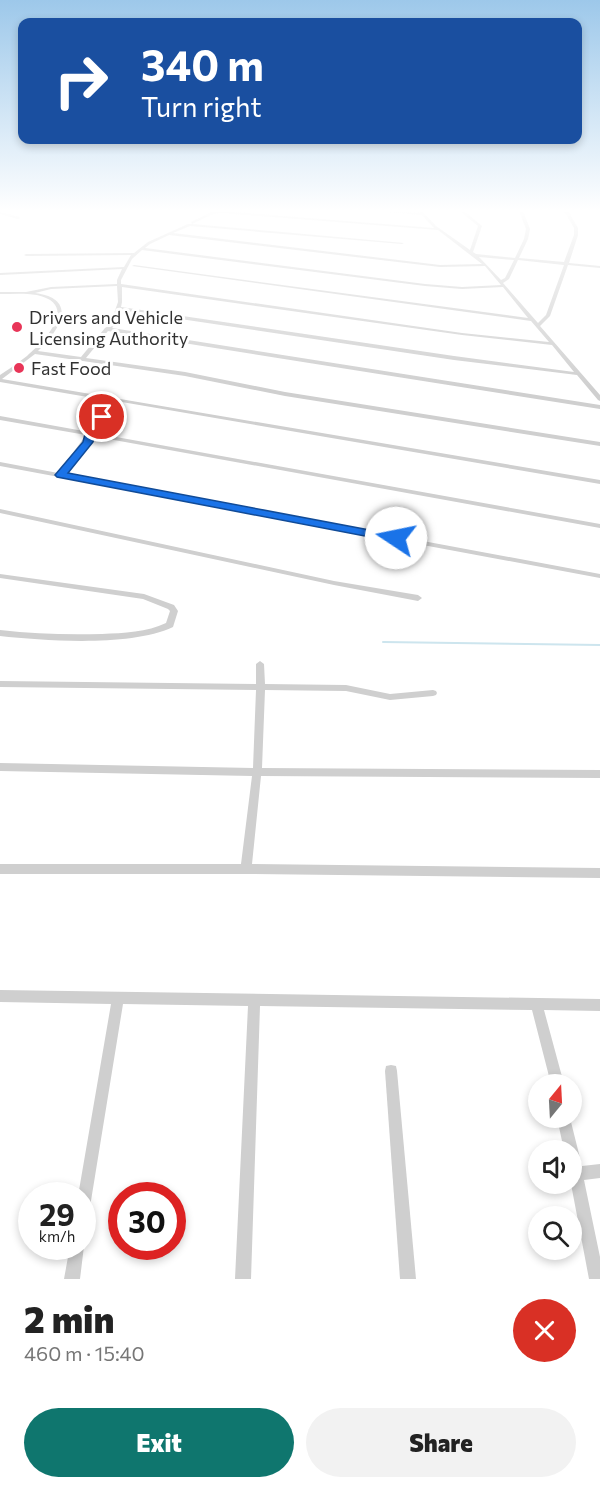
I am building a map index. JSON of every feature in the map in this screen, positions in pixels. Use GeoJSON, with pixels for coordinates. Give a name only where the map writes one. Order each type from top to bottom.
{"type":"FeatureCollection","features":[{"type":"Feature","properties":{"kind":"street"},"geometry":{"type":"LineString","coordinates":[[0,274],[68,271]]}},
{"type":"Feature","properties":{"kind":"street"},"geometry":{"type":"LineString","coordinates":[[83,358],[106,329],[112,326],[118,308],[123,271]]}},
{"type":"Feature","properties":{"kind":"street"},"geometry":{"type":"LineString","coordinates":[[169,271],[533,320]]}},
{"type":"Feature","properties":{"kind":"street"},"geometry":{"type":"LineString","coordinates":[[312,271],[462,288],[502,284],[510,271]]}},
{"type":"Feature","properties":{"kind":"street"},"geometry":{"type":"LineString","coordinates":[[490,271],[600,399]]}},
{"type":"Feature","properties":{"kind":"street"},"geometry":{"type":"LineString","coordinates":[[538,325],[548,316],[563,271]]}},
{"type":"Feature","properties":{"kind":"street"},"geometry":{"type":"LineString","coordinates":[[0,293],[120,285],[462,334],[555,344]]}},
{"type":"Feature","properties":{"kind":"street"},"geometry":{"type":"LineString","coordinates":[[1,376],[33,352],[57,324],[60,304],[53,298],[26,292]]}},
{"type":"Feature","properties":{"kind":"street"},"geometry":{"type":"LineString","coordinates":[[118,308],[454,358],[580,374]]}},
{"type":"Feature","properties":{"kind":"street"},"geometry":{"type":"LineString","coordinates":[[106,329],[600,407]]}},
{"type":"Feature","properties":{"kind":"street"},"geometry":{"type":"LineString","coordinates":[[33,352],[83,358],[285,394],[600,444]]}},
{"type":"Feature","properties":{"kind":"street"},"geometry":{"type":"LineString","coordinates":[[1,376],[114,400],[600,482]]}},
{"type":"Feature","properties":{"kind":"street"},"geometry":{"type":"LineString","coordinates":[[60,475],[87,442],[90,434],[114,400]]}},
{"type":"Feature","properties":{"kind":"street"},"geometry":{"type":"LineString","coordinates":[[0,418],[600,526]]}},
{"type":"Feature","properties":{"kind":"street"},"geometry":{"type":"LineString","coordinates":[[0,464],[600,576]]}},
{"type":"Feature","properties":{"kind":"street"},"geometry":{"type":"LineString","coordinates":[[0,511],[333,583],[418,598]]}},
{"type":"Feature","properties":{"kind":"street"},"geometry":{"type":"LineString","coordinates":[[0,576],[144,597],[174,611],[170,625],[151,632],[56,638],[0,633]]}},
{"type":"Feature","properties":{"kind":"street"},"geometry":{"type":"LineString","coordinates":[[246,869],[257,772],[260,664]]}},
{"type":"Feature","properties":{"kind":"street"},"geometry":{"type":"LineString","coordinates":[[0,684],[346,688],[390,697],[433,693]]}},
{"type":"Feature","properties":{"kind":"street"},"geometry":{"type":"LineString","coordinates":[[0,767],[257,772],[600,774]]}},
{"type":"Feature","properties":{"kind":"street"},"geometry":{"type":"LineString","coordinates":[[0,869],[600,873]]}},
{"type":"Feature","properties":{"kind":"street"},"geometry":{"type":"LineString","coordinates":[[0,996],[254,1002],[600,1005]]}},
{"type":"Feature","properties":{"kind":"street"},"geometry":{"type":"LineString","coordinates":[[87,1182],[118,998]]}},
{"type":"Feature","properties":{"kind":"street"},"geometry":{"type":"LineString","coordinates":[[243,1279],[254,1002]]}},
{"type":"Feature","properties":{"kind":"street"},"geometry":{"type":"LineString","coordinates":[[537,1005],[554,1074]]}},
{"type":"Feature","properties":{"kind":"street"},"geometry":{"type":"LineString","coordinates":[[392,1071],[408,1279]]}},
{"type":"Feature","properties":{"kind":"street"},"geometry":{"type":"LineString","coordinates":[[582,1174],[600,1172]]}},
{"type":"Feature","properties":{"kind":"street"},"geometry":{"type":"LineString","coordinates":[[580,1194],[597,1279]]}},
{"type":"Feature","properties":{"kind":"street"},"geometry":{"type":"LineString","coordinates":[[72,1279],[75,1260]]}},
{"type":"Feature","properties":{"kind":"waterway"},"geometry":{"type":"LineString","coordinates":[[383,642],[600,645]]}},
{"type":"Feature","properties":{"kind":"place","name":"Drivers and Vehicle Licensing Authority"},"geometry":{"type":"Point","coordinates":[17,327]}},
{"type":"Feature","properties":{"kind":"place","name":"Fast Food"},"geometry":{"type":"Point","coordinates":[19,368]}},
{"type":"Feature","properties":{"kind":"route"},"geometry":{"type":"LineString","coordinates":[[102,417],[87,442],[60,475],[396,538]]}}]}
